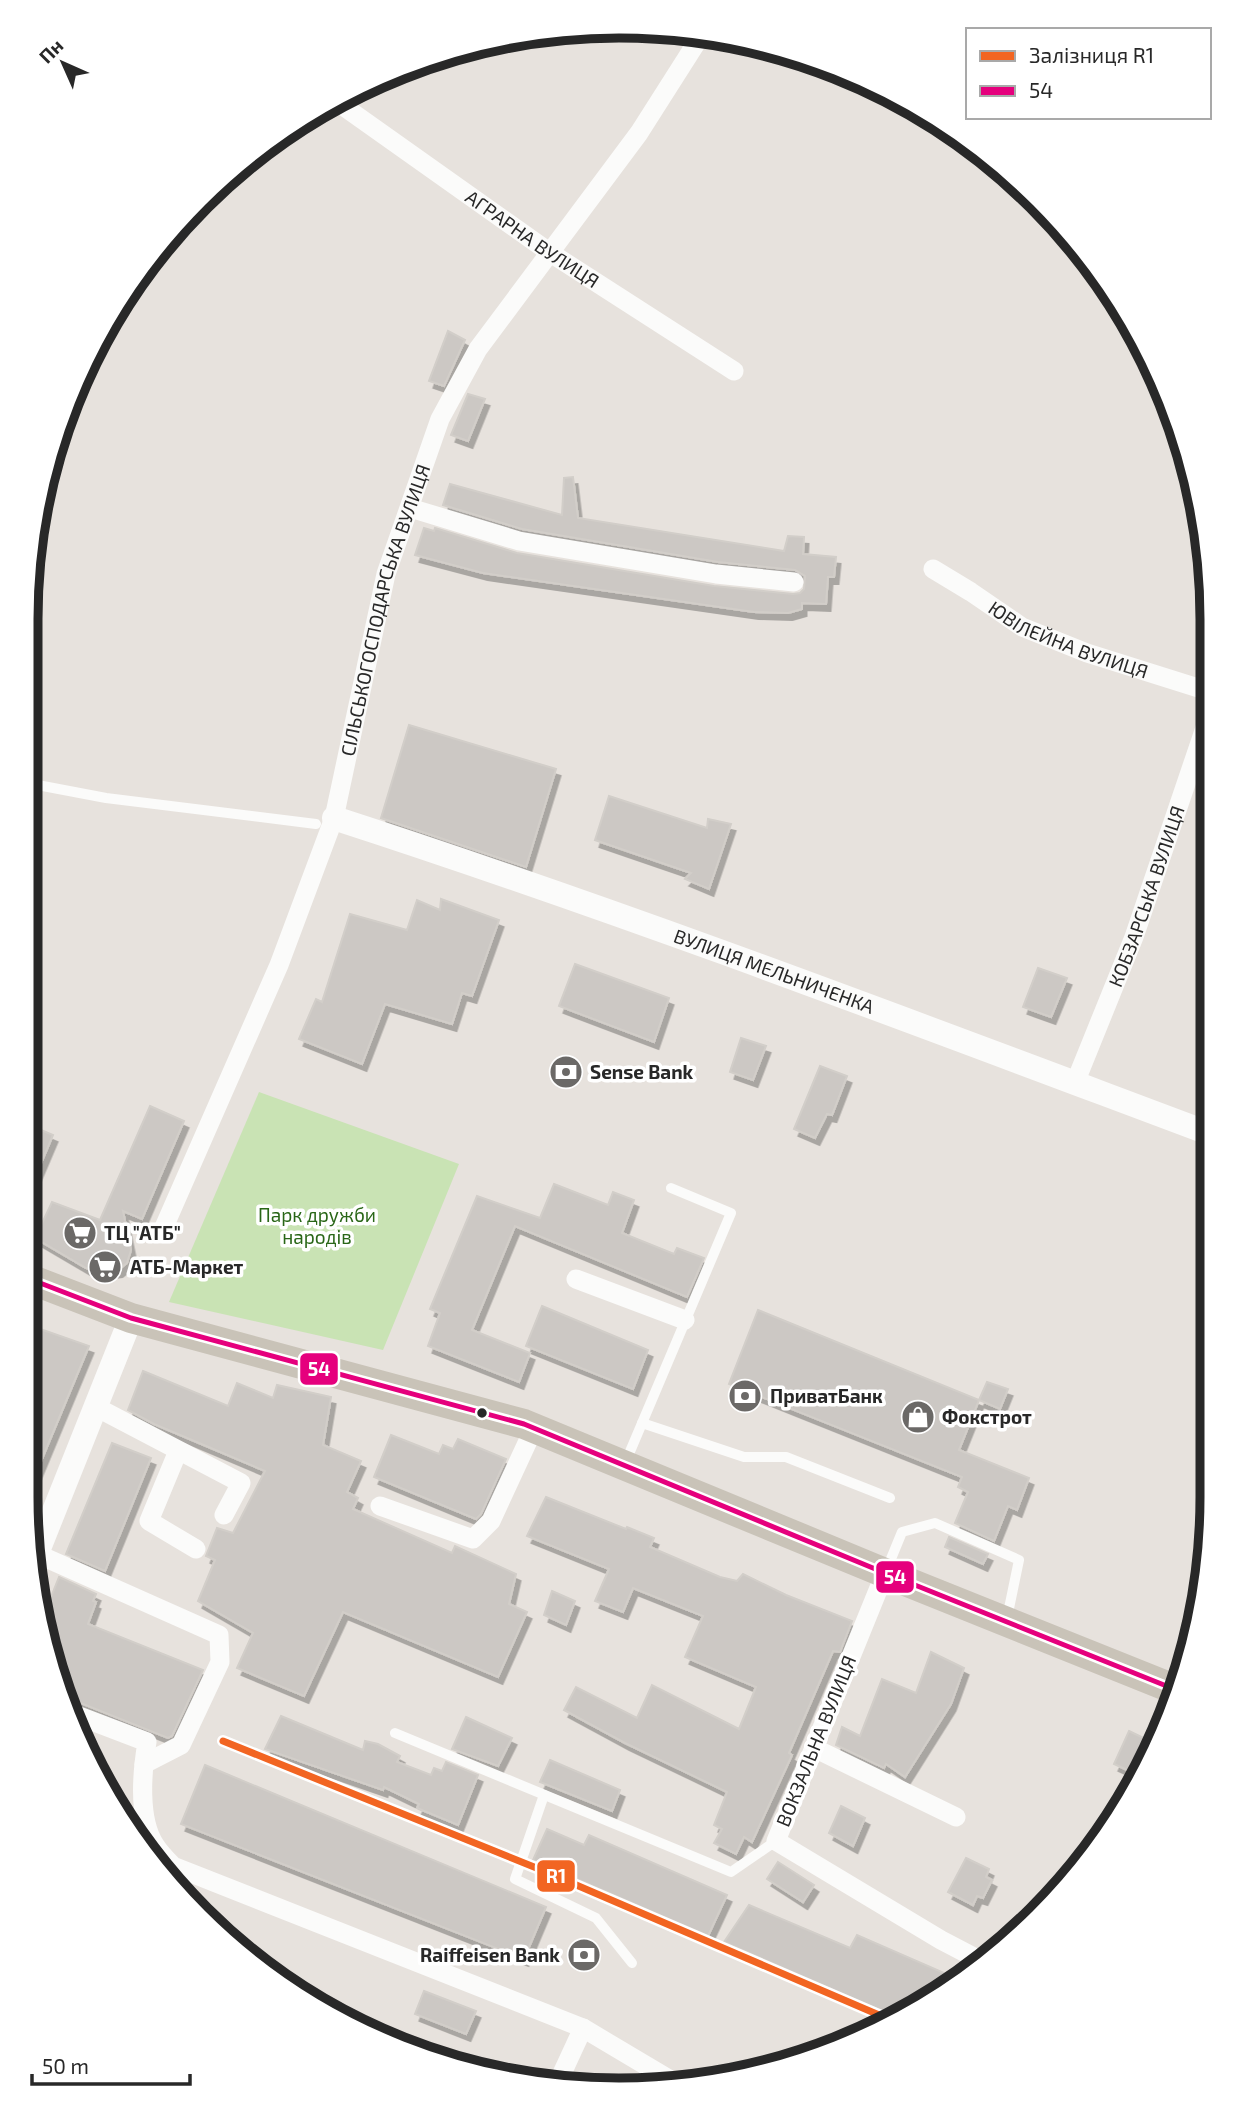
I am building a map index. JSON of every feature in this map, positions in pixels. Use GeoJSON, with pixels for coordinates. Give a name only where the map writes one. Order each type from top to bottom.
{"type":"FeatureCollection","features":[{"type":"Feature","properties":{"kind":"main road"},"geometry":{"type":"LineString","coordinates":[[38,1282],[131,1318],[534,1428],[1169,1687]]}},
{"type":"Feature","properties":{"kind":"street","name":"СІЛЬСЬКОГОСПОДАРСЬКА ВУЛИЦЯ"},"geometry":{"type":"LineString","coordinates":[[161,1234],[279,965],[325,821],[386,574],[440,419],[478,349],[639,132],[696,43]]}},
{"type":"Feature","properties":{"kind":"street","name":"АГРАРНА ВУЛИЦЯ"},"geometry":{"type":"LineString","coordinates":[[346,107],[549,251],[734,371]]}},
{"type":"Feature","properties":{"kind":"street"},"geometry":{"type":"LineString","coordinates":[[410,508],[519,541],[716,574],[794,582]]}},
{"type":"Feature","properties":{"kind":"street","name":"ЮВІЛЕЙНА ВУЛИЦЯ"},"geometry":{"type":"LineString","coordinates":[[933,569],[1022,627],[1087,653],[1200,688]]}},
{"type":"Feature","properties":{"kind":"street","name":"КОБЗАРСЬКА ВУЛИЦЯ"},"geometry":{"type":"LineString","coordinates":[[1075,1083],[1134,937],[1200,745]]}},
{"type":"Feature","properties":{"kind":"street","name":"ВУЛИЦЯ МЕЛЬНИЧЕНКА"},"geometry":{"type":"LineString","coordinates":[[325,821],[438,852],[764,968],[1200,1130]]}},
{"type":"Feature","properties":{"kind":"street"},"geometry":{"type":"LineString","coordinates":[[576,1279],[685,1321]]}},
{"type":"Feature","properties":{"kind":"street"},"geometry":{"type":"LineString","coordinates":[[41,1543],[131,1318]]}},
{"type":"Feature","properties":{"kind":"street"},"geometry":{"type":"LineString","coordinates":[[96,1407],[242,1483],[224,1515]]}},
{"type":"Feature","properties":{"kind":"street"},"geometry":{"type":"LineString","coordinates":[[380,1506],[473,1539],[491,1521],[534,1428]]}},
{"type":"Feature","properties":{"kind":"street"},"geometry":{"type":"LineString","coordinates":[[178,1451],[149,1521],[196,1549]]}},
{"type":"Feature","properties":{"kind":"street"},"geometry":{"type":"LineString","coordinates":[[42,1558],[219,1634],[220,1662],[181,1745],[144,1764]]}},
{"type":"Feature","properties":{"kind":"street","name":"ВОКЗАЛЬНА ВУЛИЦЯ"},"geometry":{"type":"LineString","coordinates":[[885,1573],[776,1841],[973,1957]]}},
{"type":"Feature","properties":{"kind":"street"},"geometry":{"type":"LineString","coordinates":[[82,1717],[147,1742],[144,1811],[154,1843]]}},
{"type":"Feature","properties":{"kind":"street"},"geometry":{"type":"LineString","coordinates":[[814,1748],[956,1817]]}},
{"type":"Feature","properties":{"kind":"street"},"geometry":{"type":"LineString","coordinates":[[158,1849],[173,1866],[583,2028],[663,2076]]}},
{"type":"Feature","properties":{"kind":"street"},"geometry":{"type":"LineString","coordinates":[[562,2074],[583,2028]]}},
{"type":"Feature","properties":{"kind":"lane"},"geometry":{"type":"LineString","coordinates":[[38,785],[106,798],[325,821]]}},
{"type":"Feature","properties":{"kind":"lane"},"geometry":{"type":"LineString","coordinates":[[624,1465],[731,1213],[671,1188]]}},
{"type":"Feature","properties":{"kind":"lane"},"geometry":{"type":"LineString","coordinates":[[642,1423],[744,1457],[786,1457],[890,1498]]}},
{"type":"Feature","properties":{"kind":"lane"},"geometry":{"type":"LineString","coordinates":[[885,1573],[902,1532],[935,1524],[1019,1560],[1006,1622]]}},
{"type":"Feature","properties":{"kind":"lane"},"geometry":{"type":"LineString","coordinates":[[395,1733],[731,1872],[776,1841]]}},
{"type":"Feature","properties":{"kind":"lane"},"geometry":{"type":"LineString","coordinates":[[544,1795],[515,1879],[596,1918],[632,1963]]}},
{"type":"Feature","properties":{"kind":"green space","name":"Парк дружби народів"},"geometry":{"type":"Polygon","coordinates":[[[259,1092],[459,1164],[383,1350],[169,1302],[259,1092]]]}},
{"type":"Feature","properties":{"kind":"building"},"geometry":{"type":"Polygon","coordinates":[[[448,331],[465,340],[444,386],[429,381],[448,331]]]}},
{"type":"Feature","properties":{"kind":"building"},"geometry":{"type":"Polygon","coordinates":[[[468,394],[485,399],[468,441],[451,435],[468,394]]]}},
{"type":"Feature","properties":{"kind":"building"},"geometry":{"type":"Polygon","coordinates":[[[573,477],[578,518],[784,551],[788,536],[804,537],[803,554],[836,557],[834,577],[828,577],[826,604],[802,603],[802,609],[788,613],[754,612],[483,573],[415,555],[424,528],[434,531],[435,528],[517,553],[714,586],[793,594],[804,589],[805,576],[795,570],[718,562],[522,529],[443,505],[450,484],[562,515],[564,478],[573,477]]]}},
{"type":"Feature","properties":{"kind":"building"},"geometry":{"type":"Polygon","coordinates":[[[409,725],[556,769],[526,867],[381,818],[409,725]]]}},
{"type":"Feature","properties":{"kind":"building"},"geometry":{"type":"Polygon","coordinates":[[[609,796],[707,828],[708,819],[731,824],[709,889],[685,879],[691,873],[595,840],[609,796]]]}},
{"type":"Feature","properties":{"kind":"building"},"geometry":{"type":"Polygon","coordinates":[[[441,899],[499,920],[472,996],[462,993],[452,1024],[385,1004],[362,1064],[299,1039],[316,999],[322,1002],[350,914],[407,930],[417,900],[440,910],[441,899]]]}},
{"type":"Feature","properties":{"kind":"building"},"geometry":{"type":"Polygon","coordinates":[[[575,964],[669,998],[654,1042],[559,1006],[575,964]]]}},
{"type":"Feature","properties":{"kind":"building"},"geometry":{"type":"Polygon","coordinates":[[[1038,968],[1067,978],[1051,1017],[1023,1007],[1038,968]]]}},
{"type":"Feature","properties":{"kind":"building"},"geometry":{"type":"Polygon","coordinates":[[[741,1038],[766,1046],[753,1080],[730,1072],[741,1038]]]}},
{"type":"Feature","properties":{"kind":"building"},"geometry":{"type":"Polygon","coordinates":[[[820,1066],[847,1076],[832,1115],[827,1114],[815,1138],[794,1129],[820,1066]]]}},
{"type":"Feature","properties":{"kind":"building"},"geometry":{"type":"Polygon","coordinates":[[[150,1106],[184,1121],[142,1219],[123,1211],[131,1250],[127,1263],[118,1270],[102,1272],[86,1268],[38,1240],[38,1232],[52,1202],[100,1220],[150,1106]]]}},
{"type":"Feature","properties":{"kind":"building"},"geometry":{"type":"Polygon","coordinates":[[[38,1129],[53,1135],[38,1170],[38,1129]]]}},
{"type":"Feature","properties":{"kind":"building"},"geometry":{"type":"Polygon","coordinates":[[[554,1184],[608,1205],[613,1192],[634,1200],[622,1233],[674,1254],[677,1248],[704,1258],[687,1297],[515,1226],[472,1330],[530,1353],[519,1382],[428,1346],[440,1313],[430,1309],[477,1196],[540,1218],[554,1184]]]}},
{"type":"Feature","properties":{"kind":"building"},"geometry":{"type":"Polygon","coordinates":[[[542,1306],[648,1350],[633,1389],[526,1346],[542,1306]]]}},
{"type":"Feature","properties":{"kind":"building"},"geometry":{"type":"Polygon","coordinates":[[[758,1310],[979,1400],[959,1450],[1029,1478],[1017,1510],[1008,1506],[994,1541],[955,1523],[968,1492],[958,1487],[962,1477],[729,1384],[758,1310]]]}},
{"type":"Feature","properties":{"kind":"building"},"geometry":{"type":"Polygon","coordinates":[[[38,1328],[89,1346],[38,1469],[38,1328]]]}},
{"type":"Feature","properties":{"kind":"building"},"geometry":{"type":"Polygon","coordinates":[[[143,1371],[228,1406],[237,1383],[273,1398],[277,1385],[331,1397],[323,1445],[361,1461],[347,1492],[358,1498],[353,1509],[452,1553],[455,1546],[516,1574],[509,1604],[527,1612],[498,1677],[343,1612],[304,1696],[237,1668],[253,1633],[198,1601],[215,1560],[206,1556],[217,1528],[233,1533],[265,1471],[154,1424],[128,1410],[143,1371]]]}},
{"type":"Feature","properties":{"kind":"building"},"geometry":{"type":"Polygon","coordinates":[[[987,1382],[1008,1389],[1000,1409],[979,1400],[987,1382]]]}},
{"type":"Feature","properties":{"kind":"building"},"geometry":{"type":"Polygon","coordinates":[[[391,1435],[439,1454],[443,1445],[453,1449],[458,1439],[506,1459],[481,1514],[476,1519],[374,1477],[391,1435]]]}},
{"type":"Feature","properties":{"kind":"building"},"geometry":{"type":"Polygon","coordinates":[[[112,1443],[151,1458],[105,1571],[66,1554],[112,1443]]]}},
{"type":"Feature","properties":{"kind":"building"},"geometry":{"type":"Polygon","coordinates":[[[546,1497],[654,1538],[650,1547],[720,1577],[737,1581],[743,1574],[786,1595],[852,1621],[840,1652],[833,1651],[789,1753],[792,1755],[752,1842],[744,1837],[736,1854],[714,1843],[722,1829],[714,1825],[727,1792],[564,1710],[576,1687],[637,1718],[652,1685],[739,1729],[756,1687],[685,1657],[703,1616],[633,1588],[623,1612],[595,1601],[609,1569],[527,1536],[546,1497]]]}},
{"type":"Feature","properties":{"kind":"building"},"geometry":{"type":"Polygon","coordinates":[[[949,1537],[988,1554],[983,1564],[945,1547],[949,1537]]]}},
{"type":"Feature","properties":{"kind":"building"},"geometry":{"type":"Polygon","coordinates":[[[59,1577],[96,1594],[88,1624],[203,1670],[172,1736],[168,1738],[76,1701],[58,1647],[49,1603],[59,1577]]]}},
{"type":"Feature","properties":{"kind":"building"},"geometry":{"type":"Polygon","coordinates":[[[552,1591],[575,1601],[566,1625],[544,1615],[552,1591]]]}},
{"type":"Feature","properties":{"kind":"building"},"geometry":{"type":"Polygon","coordinates":[[[931,1652],[964,1668],[951,1704],[905,1777],[886,1764],[884,1768],[836,1745],[842,1727],[860,1736],[882,1679],[916,1693],[931,1652]]]}},
{"type":"Feature","properties":{"kind":"building"},"geometry":{"type":"Polygon","coordinates":[[[281,1716],[363,1750],[365,1741],[378,1744],[400,1756],[397,1762],[431,1775],[434,1768],[442,1771],[446,1762],[478,1775],[458,1825],[417,1808],[419,1804],[384,1787],[383,1790],[265,1749],[281,1716]]]}},
{"type":"Feature","properties":{"kind":"building"},"geometry":{"type":"Polygon","coordinates":[[[466,1717],[512,1738],[498,1766],[452,1749],[466,1717]]]}},
{"type":"Feature","properties":{"kind":"building"},"geometry":{"type":"Polygon","coordinates":[[[1129,1731],[1147,1740],[1131,1772],[1114,1764],[1129,1731]]]}},
{"type":"Feature","properties":{"kind":"building"},"geometry":{"type":"Polygon","coordinates":[[[550,1760],[620,1790],[612,1811],[540,1782],[550,1760]]]}},
{"type":"Feature","properties":{"kind":"building"},"geometry":{"type":"Polygon","coordinates":[[[205,1765],[546,1907],[524,1959],[181,1824],[205,1765]]]}},
{"type":"Feature","properties":{"kind":"building"},"geometry":{"type":"Polygon","coordinates":[[[841,1806],[865,1818],[853,1846],[829,1833],[841,1806]]]}},
{"type":"Feature","properties":{"kind":"building"},"geometry":{"type":"Polygon","coordinates":[[[547,1829],[584,1845],[589,1835],[727,1895],[708,1936],[533,1860],[547,1829]]]}},
{"type":"Feature","properties":{"kind":"building"},"geometry":{"type":"Polygon","coordinates":[[[966,1858],[989,1869],[986,1877],[992,1880],[983,1898],[977,1896],[973,1905],[948,1892],[966,1858]]]}},
{"type":"Feature","properties":{"kind":"building"},"geometry":{"type":"Polygon","coordinates":[[[778,1862],[814,1885],[803,1902],[767,1879],[778,1862]]]}},
{"type":"Feature","properties":{"kind":"building"},"geometry":{"type":"Polygon","coordinates":[[[749,1905],[850,1948],[857,1935],[949,1975],[886,2013],[724,1942],[749,1905]]]}},
{"type":"Feature","properties":{"kind":"building"},"geometry":{"type":"Polygon","coordinates":[[[424,1991],[476,2011],[466,2034],[415,2014],[424,1991]]]}},
{"type":"Feature","properties":{"kind":"rail line","name":"R1"},"geometry":{"type":"LineString","coordinates":[[223,1741],[539,1869],[880,2016]]}},
{"type":"Feature","properties":{"kind":"transit line","name":"54"},"geometry":{"type":"LineString","coordinates":[[38,1282],[131,1318],[524,1424],[1169,1687]]}},
{"type":"Feature","properties":{"kind":"place","name":"Sense Bank"},"geometry":{"type":"Point","coordinates":[566,1072]}},
{"type":"Feature","properties":{"kind":"place","name":"ТЦ \"АТБ\""},"geometry":{"type":"Point","coordinates":[80,1233]}},
{"type":"Feature","properties":{"kind":"place","name":"АТБ-Маркет"},"geometry":{"type":"Point","coordinates":[105,1267]}},
{"type":"Feature","properties":{"kind":"place","name":"ПриватБанк"},"geometry":{"type":"Point","coordinates":[745,1396]}},
{"type":"Feature","properties":{"kind":"place","name":"Фокстрот"},"geometry":{"type":"Point","coordinates":[918,1417]}},
{"type":"Feature","properties":{"kind":"place","name":"Raiffeisen Bank"},"geometry":{"type":"Point","coordinates":[584,1955]}}]}
